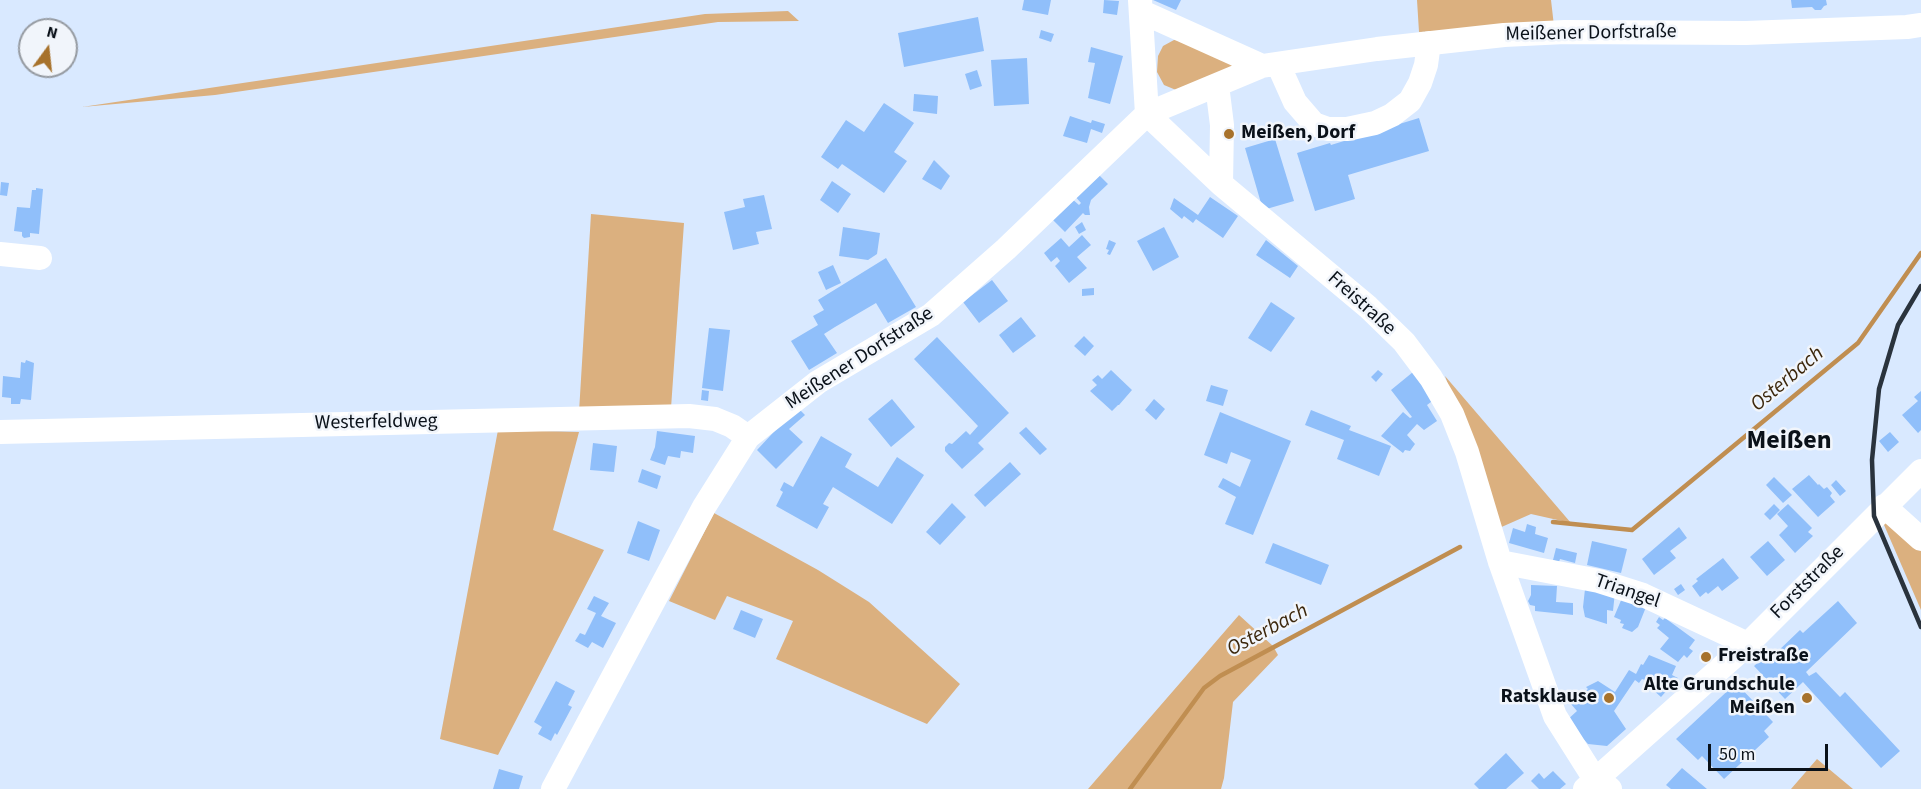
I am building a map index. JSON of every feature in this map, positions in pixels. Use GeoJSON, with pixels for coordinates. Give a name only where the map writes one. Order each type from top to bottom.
{"type":"FeatureCollection","features":[{"type":"Feature","properties":{"kind":"street"},"geometry":{"type":"LineString","coordinates":[[1147,114],[1141,6],[1270,65],[1295,102],[1314,124],[1328,129],[1347,129],[1375,123],[1392,115],[1410,101],[1420,83],[1426,65],[1429,43]]}},
{"type":"Feature","properties":{"kind":"street","name":"Meißener Dorfstraße"},"geometry":{"type":"LineString","coordinates":[[553,789],[704,507],[748,437],[818,382],[931,315],[1006,249],[1147,114],[1270,65],[1377,48],[1504,35],[1565,32],[1746,33],[1921,25]]}},
{"type":"Feature","properties":{"kind":"street"},"geometry":{"type":"LineString","coordinates":[[1217,85],[1222,125],[1221,184]]}},
{"type":"Feature","properties":{"kind":"street","name":"Freistraße"},"geometry":{"type":"LineString","coordinates":[[1147,114],[1221,184],[1368,307],[1404,342],[1431,378],[1452,414],[1467,452],[1500,562],[1555,716],[1597,785]]}},
{"type":"Feature","properties":{"kind":"street"},"geometry":{"type":"LineString","coordinates":[[0,255],[40,258]]}},
{"type":"Feature","properties":{"kind":"street","name":"Westerfeldweg"},"geometry":{"type":"LineString","coordinates":[[0,432],[689,416],[715,419],[732,426],[748,437]]}},
{"type":"Feature","properties":{"kind":"street","name":"Forststraße"},"geometry":{"type":"LineString","coordinates":[[1597,785],[1748,644],[1921,471]]}},
{"type":"Feature","properties":{"kind":"street"},"geometry":{"type":"LineString","coordinates":[[1884,506],[1921,539]]}},
{"type":"Feature","properties":{"kind":"street","name":"Triangel"},"geometry":{"type":"LineString","coordinates":[[1500,562],[1599,581],[1632,591],[1748,644]]}},
{"type":"Feature","properties":{"kind":"shaded area"},"geometry":{"type":"Polygon","coordinates":[[[1417,0],[1551,0],[1554,26],[1419,32],[1417,0]]]}},
{"type":"Feature","properties":{"kind":"shaded area"},"geometry":{"type":"Polygon","coordinates":[[[788,11],[799,21],[718,22],[215,95],[82,107],[705,14],[788,11]]]}},
{"type":"Feature","properties":{"kind":"shaded area"},"geometry":{"type":"Polygon","coordinates":[[[1174,40],[1187,41],[1233,65],[1231,71],[1176,90],[1164,85],[1157,72],[1158,56],[1163,46],[1174,40]]]}},
{"type":"Feature","properties":{"kind":"shaded area"},"geometry":{"type":"Polygon","coordinates":[[[591,214],[684,223],[671,408],[579,412],[591,214]]]}},
{"type":"Feature","properties":{"kind":"shaded area"},"geometry":{"type":"Polygon","coordinates":[[[1445,376],[1571,523],[1531,514],[1497,529],[1445,376]]]}},
{"type":"Feature","properties":{"kind":"shaded area"},"geometry":{"type":"Polygon","coordinates":[[[498,430],[579,432],[553,530],[604,550],[498,755],[440,739],[498,430]]]}},
{"type":"Feature","properties":{"kind":"shaded area"},"geometry":{"type":"Polygon","coordinates":[[[714,513],[818,570],[869,602],[960,684],[927,724],[776,659],[793,621],[727,596],[715,620],[669,601],[714,513]]]}},
{"type":"Feature","properties":{"kind":"shaded area"},"geometry":{"type":"Polygon","coordinates":[[[1881,518],[1921,547],[1921,610],[1881,518]]]}},
{"type":"Feature","properties":{"kind":"shaded area"},"geometry":{"type":"Polygon","coordinates":[[[1239,615],[1273,646],[1278,655],[1233,702],[1221,789],[1088,789],[1239,615]]]}},
{"type":"Feature","properties":{"kind":"shaded area"},"geometry":{"type":"Polygon","coordinates":[[[1817,759],[1853,789],[1791,789],[1817,759]]]}},
{"type":"Feature","properties":{"kind":"building"},"geometry":{"type":"Polygon","coordinates":[[[1024,0],[1051,0],[1048,15],[1022,10],[1024,0]]]}},
{"type":"Feature","properties":{"kind":"building"},"geometry":{"type":"Polygon","coordinates":[[[1104,0],[1119,1],[1117,15],[1103,13],[1104,0]]]}},
{"type":"Feature","properties":{"kind":"building"},"geometry":{"type":"Polygon","coordinates":[[[1153,0],[1181,0],[1176,10],[1153,0]]]}},
{"type":"Feature","properties":{"kind":"building"},"geometry":{"type":"Polygon","coordinates":[[[1791,0],[1826,0],[1827,5],[1821,10],[1815,10],[1812,7],[1792,8],[1791,0]]]}},
{"type":"Feature","properties":{"kind":"building"},"geometry":{"type":"Polygon","coordinates":[[[978,17],[984,51],[904,67],[898,33],[978,17]]]}},
{"type":"Feature","properties":{"kind":"building"},"geometry":{"type":"Polygon","coordinates":[[[1041,30],[1054,34],[1051,42],[1039,38],[1041,30]]]}},
{"type":"Feature","properties":{"kind":"building"},"geometry":{"type":"Polygon","coordinates":[[[1091,47],[1123,56],[1110,104],[1088,98],[1095,63],[1088,62],[1091,47]]]}},
{"type":"Feature","properties":{"kind":"building"},"geometry":{"type":"Polygon","coordinates":[[[1027,58],[1029,104],[994,106],[991,60],[1027,58]]]}},
{"type":"Feature","properties":{"kind":"building"},"geometry":{"type":"Polygon","coordinates":[[[977,70],[982,86],[970,90],[965,74],[977,70]]]}},
{"type":"Feature","properties":{"kind":"building"},"geometry":{"type":"Polygon","coordinates":[[[914,94],[938,96],[937,114],[913,111],[914,94]]]}},
{"type":"Feature","properties":{"kind":"building"},"geometry":{"type":"Polygon","coordinates":[[[884,103],[914,123],[894,152],[907,161],[884,193],[842,164],[838,169],[821,157],[846,120],[864,132],[884,103]]]}},
{"type":"Feature","properties":{"kind":"building"},"geometry":{"type":"Polygon","coordinates":[[[1070,116],[1091,123],[1092,120],[1105,124],[1102,133],[1091,129],[1087,143],[1063,136],[1070,116]]]}},
{"type":"Feature","properties":{"kind":"building"},"geometry":{"type":"Polygon","coordinates":[[[1419,118],[1429,151],[1348,175],[1355,199],[1315,211],[1297,153],[1419,118]]]}},
{"type":"Feature","properties":{"kind":"building"},"geometry":{"type":"Polygon","coordinates":[[[1275,139],[1294,201],[1263,210],[1245,148],[1275,139]]]}},
{"type":"Feature","properties":{"kind":"building"},"geometry":{"type":"Polygon","coordinates":[[[934,160],[950,176],[941,190],[922,179],[934,160]]]}},
{"type":"Feature","properties":{"kind":"building"},"geometry":{"type":"Polygon","coordinates":[[[1097,173],[1108,184],[1091,200],[1090,215],[1083,213],[1065,232],[1051,218],[1071,198],[1079,205],[1081,203],[1074,195],[1097,173]]]}},
{"type":"Feature","properties":{"kind":"building"},"geometry":{"type":"Polygon","coordinates":[[[832,181],[851,194],[838,213],[820,200],[832,181]]]}},
{"type":"Feature","properties":{"kind":"building"},"geometry":{"type":"Polygon","coordinates":[[[1,182],[9,183],[7,196],[0,195],[1,182]]]}},
{"type":"Feature","properties":{"kind":"building"},"geometry":{"type":"Polygon","coordinates":[[[43,189],[39,234],[30,233],[30,237],[24,238],[22,232],[14,231],[17,207],[30,208],[32,190],[43,189]]]}},
{"type":"Feature","properties":{"kind":"building"},"geometry":{"type":"Polygon","coordinates":[[[764,195],[772,229],[756,232],[759,244],[733,250],[724,212],[745,207],[743,199],[764,195]]]}},
{"type":"Feature","properties":{"kind":"building"},"geometry":{"type":"Polygon","coordinates":[[[1210,197],[1238,216],[1223,238],[1196,219],[1193,223],[1184,216],[1182,219],[1170,209],[1174,198],[1198,215],[1210,197]]]}},
{"type":"Feature","properties":{"kind":"building"},"geometry":{"type":"Polygon","coordinates":[[[1082,222],[1086,230],[1079,234],[1075,227],[1082,222]]]}},
{"type":"Feature","properties":{"kind":"building"},"geometry":{"type":"Polygon","coordinates":[[[843,227],[880,233],[877,254],[868,260],[839,256],[843,227]]]}},
{"type":"Feature","properties":{"kind":"building"},"geometry":{"type":"Polygon","coordinates":[[[1164,227],[1179,257],[1153,271],[1137,241],[1164,227]]]}},
{"type":"Feature","properties":{"kind":"building"},"geometry":{"type":"Polygon","coordinates":[[[1082,235],[1091,245],[1077,257],[1087,268],[1069,283],[1055,266],[1060,261],[1057,257],[1051,262],[1044,253],[1061,238],[1069,247],[1082,235]]]}},
{"type":"Feature","properties":{"kind":"building"},"geometry":{"type":"Polygon","coordinates":[[[1109,240],[1116,243],[1110,255],[1107,254],[1109,250],[1106,249],[1109,240]]]}},
{"type":"Feature","properties":{"kind":"building"},"geometry":{"type":"Polygon","coordinates":[[[1266,240],[1298,266],[1290,278],[1256,255],[1266,240]]]}},
{"type":"Feature","properties":{"kind":"building"},"geometry":{"type":"Polygon","coordinates":[[[886,258],[916,307],[888,323],[876,303],[835,327],[824,334],[837,353],[809,370],[791,341],[818,325],[813,316],[824,310],[818,300],[886,258]]]}},
{"type":"Feature","properties":{"kind":"building"},"geometry":{"type":"Polygon","coordinates":[[[833,265],[841,283],[826,290],[818,272],[833,265]]]}},
{"type":"Feature","properties":{"kind":"building"},"geometry":{"type":"Polygon","coordinates":[[[992,280],[1008,301],[979,323],[963,302],[992,280]]]}},
{"type":"Feature","properties":{"kind":"building"},"geometry":{"type":"Polygon","coordinates":[[[1094,288],[1094,295],[1082,296],[1082,289],[1094,288]]]}},
{"type":"Feature","properties":{"kind":"building"},"geometry":{"type":"Polygon","coordinates":[[[1271,302],[1295,318],[1271,352],[1248,338],[1271,302]]]}},
{"type":"Feature","properties":{"kind":"building"},"geometry":{"type":"Polygon","coordinates":[[[1021,317],[1036,336],[1013,353],[999,335],[1021,317]]]}},
{"type":"Feature","properties":{"kind":"building"},"geometry":{"type":"Polygon","coordinates":[[[709,328],[730,330],[723,391],[702,388],[709,328]]]}},
{"type":"Feature","properties":{"kind":"building"},"geometry":{"type":"Polygon","coordinates":[[[1084,336],[1094,346],[1085,356],[1074,346],[1084,336]]]}},
{"type":"Feature","properties":{"kind":"building"},"geometry":{"type":"Polygon","coordinates":[[[937,337],[1009,413],[978,443],[984,449],[962,469],[945,451],[945,447],[949,443],[952,444],[966,431],[970,435],[978,426],[914,359],[937,337]]]}},
{"type":"Feature","properties":{"kind":"building"},"geometry":{"type":"Polygon","coordinates":[[[26,360],[34,363],[31,400],[21,399],[20,404],[11,404],[11,398],[2,397],[3,376],[20,378],[21,362],[25,363],[26,360]]]}},
{"type":"Feature","properties":{"kind":"building"},"geometry":{"type":"Polygon","coordinates":[[[1111,370],[1132,390],[1112,411],[1090,391],[1097,385],[1092,380],[1098,375],[1102,379],[1111,370]]]}},
{"type":"Feature","properties":{"kind":"building"},"geometry":{"type":"Polygon","coordinates":[[[1378,370],[1383,374],[1376,382],[1371,377],[1378,370]]]}},
{"type":"Feature","properties":{"kind":"building"},"geometry":{"type":"Polygon","coordinates":[[[1413,372],[1435,399],[1427,405],[1437,421],[1424,430],[1417,424],[1407,435],[1415,444],[1410,451],[1405,450],[1403,453],[1381,436],[1403,412],[1410,418],[1412,417],[1391,390],[1413,372]]]}},
{"type":"Feature","properties":{"kind":"building"},"geometry":{"type":"Polygon","coordinates":[[[1211,385],[1228,390],[1223,406],[1206,401],[1211,385]]]}},
{"type":"Feature","properties":{"kind":"building"},"geometry":{"type":"Polygon","coordinates":[[[702,390],[709,391],[708,401],[701,400],[702,390]]]}},
{"type":"Feature","properties":{"kind":"building"},"geometry":{"type":"Polygon","coordinates":[[[1921,391],[1921,430],[1918,433],[1902,415],[1918,401],[1914,397],[1921,391]]]}},
{"type":"Feature","properties":{"kind":"building"},"geometry":{"type":"Polygon","coordinates":[[[892,399],[915,427],[891,447],[868,419],[892,399]]]}},
{"type":"Feature","properties":{"kind":"building"},"geometry":{"type":"Polygon","coordinates":[[[1154,399],[1165,409],[1156,420],[1145,410],[1154,399]]]}},
{"type":"Feature","properties":{"kind":"building"},"geometry":{"type":"Polygon","coordinates":[[[797,407],[805,415],[789,429],[803,442],[776,469],[757,450],[797,407]]]}},
{"type":"Feature","properties":{"kind":"building"},"geometry":{"type":"Polygon","coordinates":[[[1311,410],[1351,426],[1349,430],[1391,446],[1379,476],[1337,459],[1344,440],[1305,425],[1311,410]]]}},
{"type":"Feature","properties":{"kind":"building"},"geometry":{"type":"Polygon","coordinates":[[[1220,412],[1291,441],[1253,535],[1225,524],[1236,497],[1218,487],[1223,478],[1240,487],[1251,460],[1231,452],[1227,464],[1204,455],[1220,412]]]}},
{"type":"Feature","properties":{"kind":"building"},"geometry":{"type":"Polygon","coordinates":[[[1026,427],[1047,449],[1040,455],[1019,433],[1026,427]]]}},
{"type":"Feature","properties":{"kind":"building"},"geometry":{"type":"Polygon","coordinates":[[[657,431],[695,436],[693,453],[681,451],[680,458],[668,456],[665,465],[650,460],[655,447],[657,431]]]}},
{"type":"Feature","properties":{"kind":"building"},"geometry":{"type":"Polygon","coordinates":[[[1890,432],[1899,442],[1888,452],[1879,441],[1890,432]]]}},
{"type":"Feature","properties":{"kind":"building"},"geometry":{"type":"Polygon","coordinates":[[[821,436],[852,454],[845,467],[878,487],[897,457],[924,475],[892,524],[833,487],[823,504],[829,507],[817,529],[776,506],[783,492],[780,490],[784,482],[793,487],[821,436]]]}},
{"type":"Feature","properties":{"kind":"building"},"geometry":{"type":"Polygon","coordinates":[[[593,443],[617,446],[614,472],[590,470],[593,443]]]}},
{"type":"Feature","properties":{"kind":"building"},"geometry":{"type":"Polygon","coordinates":[[[1010,462],[1021,474],[985,507],[974,495],[1010,462]]]}},
{"type":"Feature","properties":{"kind":"building"},"geometry":{"type":"Polygon","coordinates":[[[642,469],[661,476],[657,489],[638,482],[642,469]]]}},
{"type":"Feature","properties":{"kind":"building"},"geometry":{"type":"Polygon","coordinates":[[[1809,475],[1824,489],[1827,487],[1835,502],[1818,517],[1792,489],[1809,475]]]}},
{"type":"Feature","properties":{"kind":"building"},"geometry":{"type":"Polygon","coordinates":[[[1774,477],[1792,495],[1783,503],[1766,485],[1774,477]]]}},
{"type":"Feature","properties":{"kind":"building"},"geometry":{"type":"Polygon","coordinates":[[[1836,480],[1846,491],[1840,496],[1831,485],[1836,480]]]}},
{"type":"Feature","properties":{"kind":"building"},"geometry":{"type":"Polygon","coordinates":[[[952,503],[966,517],[940,545],[926,532],[952,503]]]}},
{"type":"Feature","properties":{"kind":"building"},"geometry":{"type":"Polygon","coordinates":[[[1774,504],[1780,510],[1770,520],[1764,514],[1774,504]]]}},
{"type":"Feature","properties":{"kind":"building"},"geometry":{"type":"Polygon","coordinates":[[[1788,504],[1812,528],[1808,532],[1813,536],[1795,553],[1779,535],[1788,526],[1777,514],[1788,504]]]}},
{"type":"Feature","properties":{"kind":"building"},"geometry":{"type":"Polygon","coordinates":[[[638,521],[660,530],[649,561],[627,553],[638,521]]]}},
{"type":"Feature","properties":{"kind":"building"},"geometry":{"type":"Polygon","coordinates":[[[1527,524],[1536,527],[1535,534],[1548,538],[1544,553],[1509,543],[1513,528],[1525,532],[1527,524]]]}},
{"type":"Feature","properties":{"kind":"building"},"geometry":{"type":"Polygon","coordinates":[[[1679,527],[1687,538],[1670,551],[1676,558],[1654,575],[1642,559],[1679,527]]]}},
{"type":"Feature","properties":{"kind":"building"},"geometry":{"type":"Polygon","coordinates":[[[1592,541],[1627,549],[1621,573],[1587,565],[1592,541]]]}},
{"type":"Feature","properties":{"kind":"building"},"geometry":{"type":"Polygon","coordinates":[[[1768,541],[1785,560],[1767,576],[1750,557],[1768,541]]]}},
{"type":"Feature","properties":{"kind":"building"},"geometry":{"type":"Polygon","coordinates":[[[1273,543],[1329,565],[1321,585],[1265,563],[1273,543]]]}},
{"type":"Feature","properties":{"kind":"building"},"geometry":{"type":"Polygon","coordinates":[[[1556,548],[1577,553],[1575,563],[1560,559],[1559,562],[1553,560],[1556,548]]]}},
{"type":"Feature","properties":{"kind":"building"},"geometry":{"type":"Polygon","coordinates":[[[1723,558],[1739,578],[1722,591],[1718,586],[1700,597],[1692,586],[1698,581],[1696,579],[1723,558]]]}},
{"type":"Feature","properties":{"kind":"building"},"geometry":{"type":"Polygon","coordinates":[[[1681,584],[1685,590],[1678,595],[1674,589],[1681,584]]]}},
{"type":"Feature","properties":{"kind":"building"},"geometry":{"type":"Polygon","coordinates":[[[1531,585],[1557,586],[1556,602],[1573,603],[1573,615],[1535,611],[1535,606],[1530,605],[1528,601],[1531,595],[1531,585]]]}},
{"type":"Feature","properties":{"kind":"building"},"geometry":{"type":"Polygon","coordinates":[[[1585,589],[1615,592],[1613,611],[1607,610],[1607,624],[1585,617],[1583,607],[1585,589]]]}},
{"type":"Feature","properties":{"kind":"building"},"geometry":{"type":"Polygon","coordinates":[[[594,596],[609,603],[601,616],[616,623],[603,648],[592,642],[588,648],[575,641],[580,633],[585,635],[596,613],[587,609],[594,596]]]}},
{"type":"Feature","properties":{"kind":"building"},"geometry":{"type":"Polygon","coordinates":[[[1622,598],[1646,607],[1638,627],[1632,632],[1622,628],[1624,624],[1614,617],[1622,598]]]}},
{"type":"Feature","properties":{"kind":"building"},"geometry":{"type":"Polygon","coordinates":[[[1838,601],[1857,623],[1806,672],[1809,676],[1816,672],[1840,697],[1845,692],[1900,751],[1881,768],[1803,682],[1785,699],[1754,666],[1773,649],[1776,653],[1800,630],[1803,633],[1838,601]]]}},
{"type":"Feature","properties":{"kind":"building"},"geometry":{"type":"Polygon","coordinates":[[[741,610],[763,619],[755,638],[733,629],[741,610]]]}},
{"type":"Feature","properties":{"kind":"building"},"geometry":{"type":"Polygon","coordinates":[[[1659,617],[1663,620],[1665,618],[1695,640],[1689,648],[1693,651],[1687,658],[1684,655],[1678,662],[1660,649],[1669,638],[1657,628],[1660,625],[1656,622],[1659,617]]]}},
{"type":"Feature","properties":{"kind":"building"},"geometry":{"type":"Polygon","coordinates":[[[1649,655],[1676,666],[1672,675],[1678,678],[1661,697],[1644,682],[1645,680],[1642,679],[1639,683],[1635,680],[1614,711],[1626,729],[1607,746],[1588,744],[1566,721],[1577,711],[1571,704],[1588,689],[1586,687],[1598,681],[1615,692],[1629,670],[1636,674],[1649,655]]]}},
{"type":"Feature","properties":{"kind":"building"},"geometry":{"type":"Polygon","coordinates":[[[556,681],[575,691],[568,705],[572,707],[557,735],[555,733],[551,741],[538,734],[542,727],[534,722],[556,681]]]}},
{"type":"Feature","properties":{"kind":"building"},"geometry":{"type":"Polygon","coordinates":[[[1736,683],[1773,722],[1764,731],[1769,737],[1724,779],[1702,756],[1698,760],[1676,739],[1736,683]]]}},
{"type":"Feature","properties":{"kind":"building"},"geometry":{"type":"Polygon","coordinates":[[[1506,753],[1524,773],[1506,789],[1479,789],[1474,784],[1506,753]]]}},
{"type":"Feature","properties":{"kind":"building"},"geometry":{"type":"Polygon","coordinates":[[[1682,768],[1707,789],[1671,789],[1666,785],[1682,768]]]}},
{"type":"Feature","properties":{"kind":"building"},"geometry":{"type":"Polygon","coordinates":[[[499,769],[523,776],[519,789],[493,789],[499,769]]]}},
{"type":"Feature","properties":{"kind":"building"},"geometry":{"type":"Polygon","coordinates":[[[1553,771],[1566,784],[1560,789],[1539,789],[1531,781],[1539,773],[1544,779],[1553,771]]]}},
{"type":"Feature","properties":{"kind":"waterway","name":"Osterbach"},"geometry":{"type":"LineString","coordinates":[[1553,522],[1632,530],[1858,343],[1921,253]]}},
{"type":"Feature","properties":{"kind":"waterway","name":"Osterbach"},"geometry":{"type":"LineString","coordinates":[[1130,789],[1204,688],[1220,676],[1460,547]]}},
{"type":"Feature","properties":{"kind":"railway"},"geometry":{"type":"LineString","coordinates":[[1921,286],[1898,325],[1879,389],[1872,460],[1874,516],[1921,627]]}},
{"type":"Feature","properties":{"kind":"place","name":"Meißen, Dorf"},"geometry":{"type":"Point","coordinates":[1229,134]}},
{"type":"Feature","properties":{"kind":"place","name":"Freistraße"},"geometry":{"type":"Point","coordinates":[1706,657]}},
{"type":"Feature","properties":{"kind":"place","name":"Ratsklause"},"geometry":{"type":"Point","coordinates":[1609,698]}},
{"type":"Feature","properties":{"kind":"place","name":"Alte Grundschule Meißen"},"geometry":{"type":"Point","coordinates":[1807,698]}},
{"type":"Feature","properties":{"kind":"district","name":"Meißen"},"geometry":{"type":"Point","coordinates":[1789,442]}}]}
